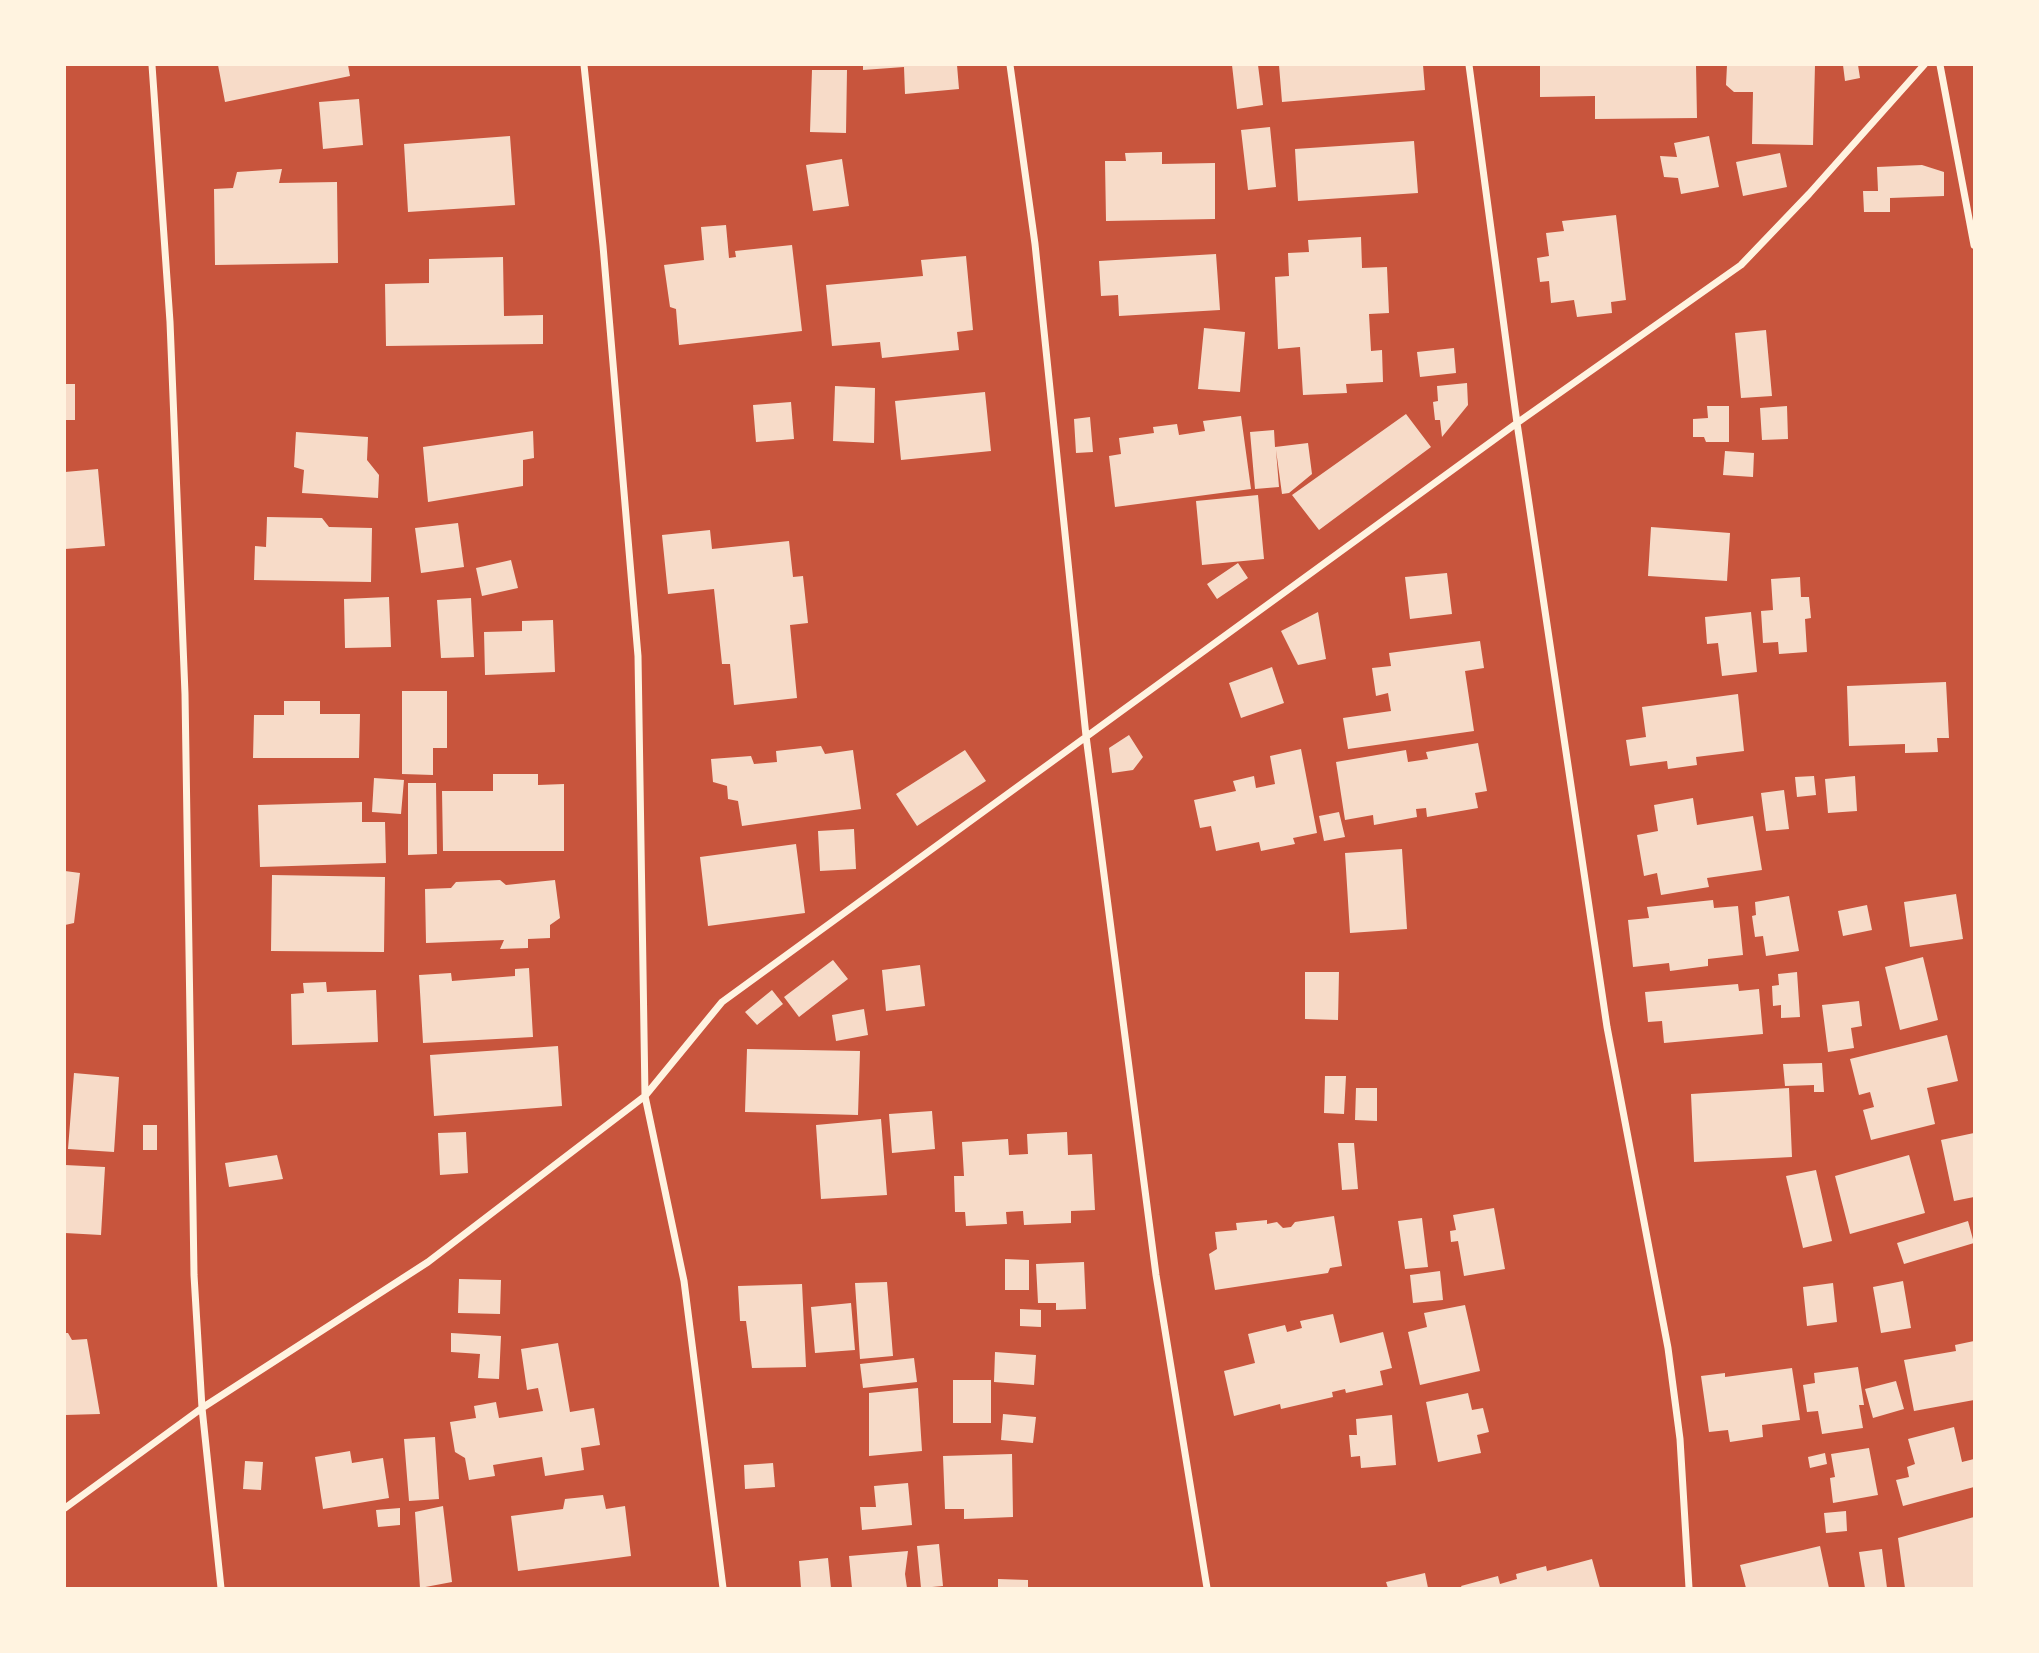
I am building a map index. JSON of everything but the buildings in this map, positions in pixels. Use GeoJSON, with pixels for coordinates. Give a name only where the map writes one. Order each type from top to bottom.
{"type":"FeatureCollection","features":[{"type":"Feature","properties":{"kind":"street"},"geometry":{"type":"LineString","coordinates":[[152,65],[170,322],[185,694],[194,1262],[202,1408],[221,1588]]}},
{"type":"Feature","properties":{"kind":"street"},"geometry":{"type":"LineString","coordinates":[[584,65],[603,246],[638,656],[645,1096],[684,1281],[723,1588]]}},
{"type":"Feature","properties":{"kind":"street"},"geometry":{"type":"LineString","coordinates":[[1010,65],[1035,244],[1086,736],[1156,1275],[1207,1588]]}},
{"type":"Feature","properties":{"kind":"street"},"geometry":{"type":"LineString","coordinates":[[1469,65],[1517,423],[1607,1027],[1668,1348],[1680,1439],[1689,1588]]}},
{"type":"Feature","properties":{"kind":"street"},"geometry":{"type":"LineString","coordinates":[[65,1508],[202,1408],[428,1262],[645,1096],[722,1002],[1517,423],[1741,265],[1809,194],[1924,65]]}},
{"type":"Feature","properties":{"kind":"street"},"geometry":{"type":"LineString","coordinates":[[1940,65],[1974,245]]}}]}
